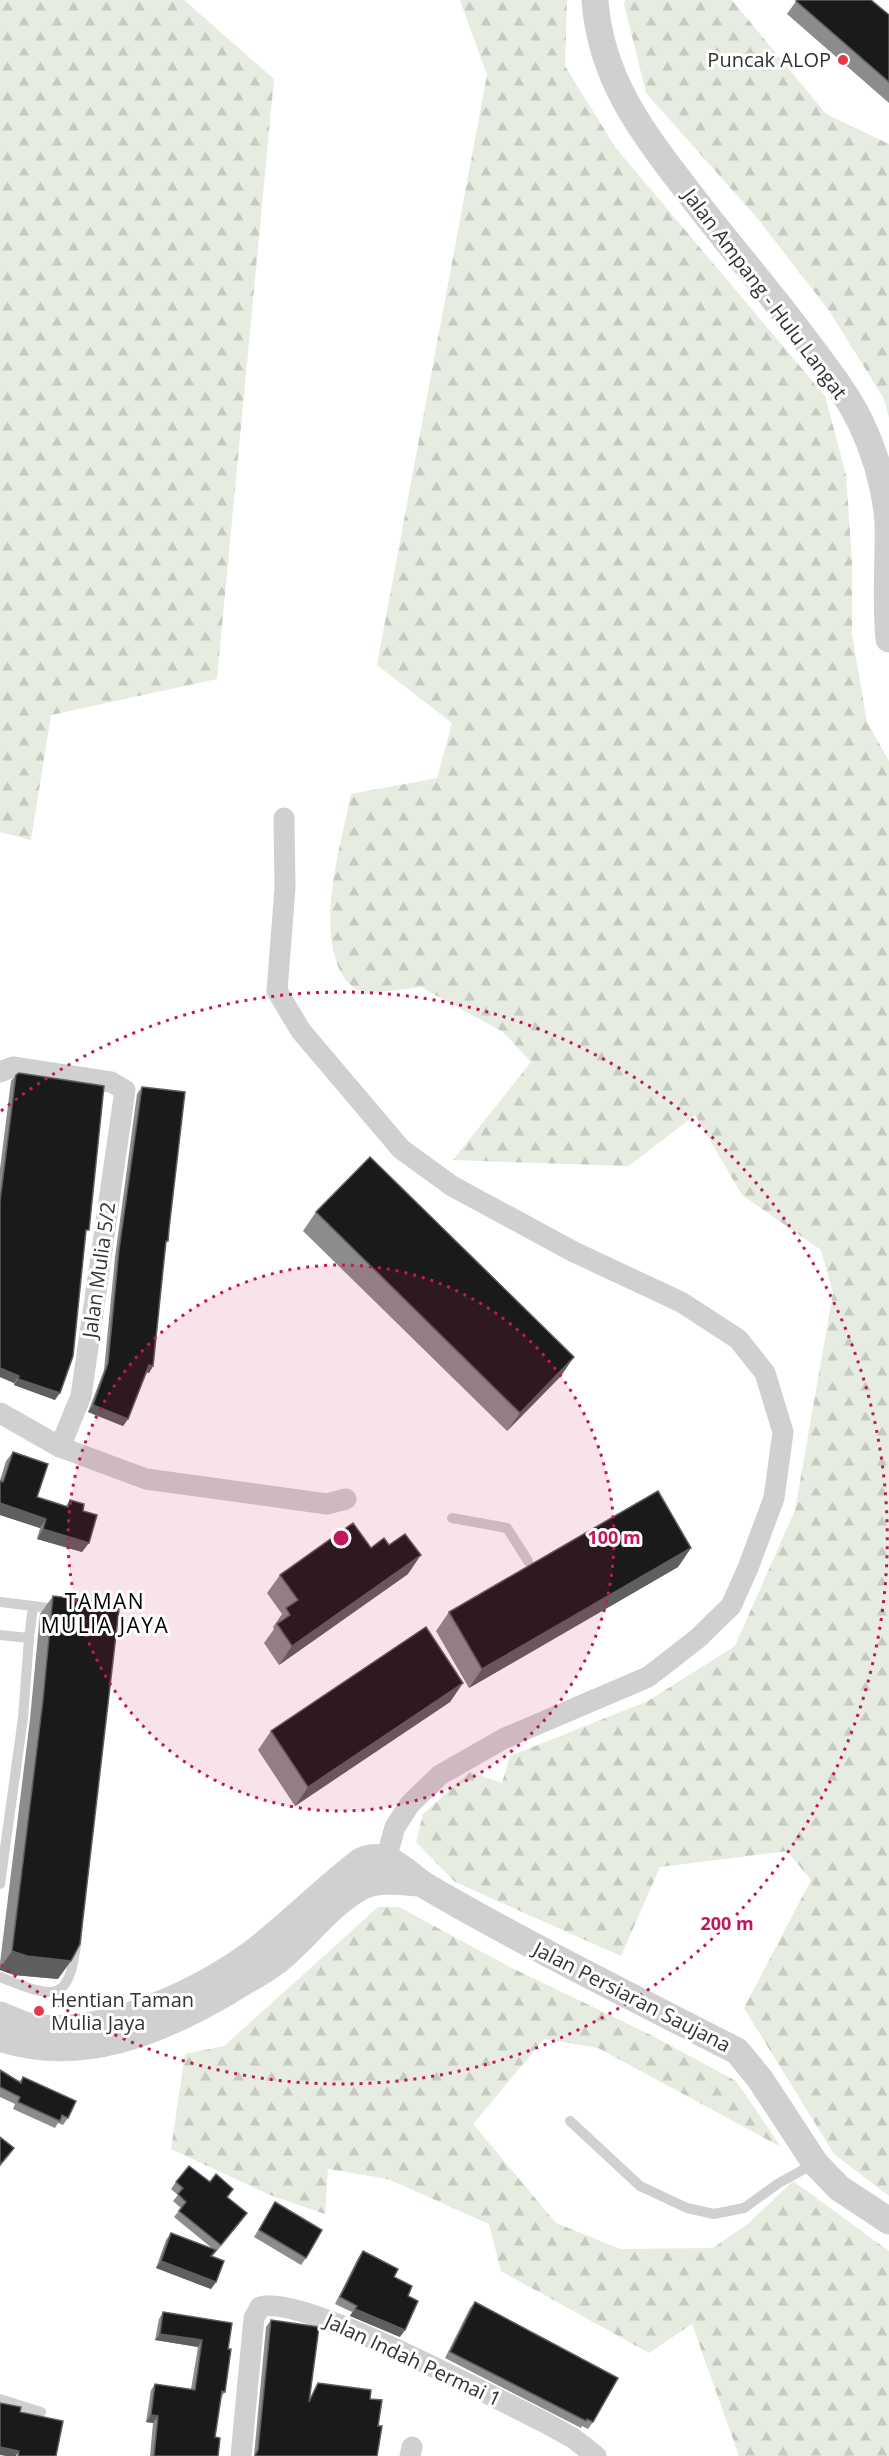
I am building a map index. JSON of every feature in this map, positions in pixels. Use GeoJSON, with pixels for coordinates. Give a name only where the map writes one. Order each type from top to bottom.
{"type":"FeatureCollection","features":[{"type":"Feature","properties":{"kind":"street","name":"Jalan Ampang - Hulu Langat"},"geometry":{"type":"LineString","coordinates":[[595,0],[601,42],[615,80],[634,119],[718,231],[836,380],[860,422],[879,468],[888,520],[889,639]]}},
{"type":"Feature","properties":{"kind":"street"},"geometry":{"type":"LineString","coordinates":[[0,2015],[33,2027],[72,2029],[119,2018],[192,1991],[262,1945],[361,1861],[370,1858],[386,1859],[395,1827],[410,1804],[440,1775],[503,1739],[648,1677],[697,1640],[731,1606],[774,1498],[783,1432],[765,1373],[738,1339],[681,1302],[574,1252],[452,1186],[401,1149],[301,1031],[277,991],[285,888],[284,818]]}},
{"type":"Feature","properties":{"kind":"street","name":"Jalan Mulia 5/2"},"geometry":{"type":"LineString","coordinates":[[0,1072],[13,1067],[111,1082],[125,1090],[81,1396],[60,1447]]}},
{"type":"Feature","properties":{"kind":"street"},"geometry":{"type":"LineString","coordinates":[[0,1413],[60,1447],[146,1479],[327,1504],[346,1499]]}},
{"type":"Feature","properties":{"kind":"street","name":"Jalan Persiaran Saujana"},"geometry":{"type":"LineString","coordinates":[[386,1859],[401,1866],[420,1883],[544,1952],[737,2051],[760,2079],[816,2163],[838,2188],[889,2221]]}},
{"type":"Feature","properties":{"kind":"street","name":"Jalan Persiaran Saujana"},"geometry":{"type":"LineString","coordinates":[[0,2038],[40,2048],[69,2048],[110,2044],[134,2037],[198,2009],[275,1963],[343,1900],[362,1886],[382,1882],[420,1883]]}},
{"type":"Feature","properties":{"kind":"street","name":"Jalan Indah Permai 1"},"geometry":{"type":"LineString","coordinates":[[241,2456],[254,2318],[258,2309],[267,2305],[311,2314],[346,2326],[544,2422],[573,2438],[596,2456]]}},
{"type":"Feature","properties":{"kind":"lane"},"geometry":{"type":"LineString","coordinates":[[452,1518],[507,1528],[528,1561]]}},
{"type":"Feature","properties":{"kind":"lane"},"geometry":{"type":"LineString","coordinates":[[0,1602],[67,1610]]}},
{"type":"Feature","properties":{"kind":"lane"},"geometry":{"type":"LineString","coordinates":[[0,1884],[23,1718],[33,1606]]}},
{"type":"Feature","properties":{"kind":"lane"},"geometry":{"type":"LineString","coordinates":[[0,1635],[29,1638]]}},
{"type":"Feature","properties":{"kind":"lane"},"geometry":{"type":"LineString","coordinates":[[0,1977],[38,1992],[49,1993],[60,1989],[68,1982],[74,1965],[79,1922]]}},
{"type":"Feature","properties":{"kind":"lane"},"geometry":{"type":"LineString","coordinates":[[570,2121],[640,2186],[687,2208],[714,2214],[744,2208],[779,2183],[816,2163]]}},
{"type":"Feature","properties":{"kind":"lane"},"geometry":{"type":"LineString","coordinates":[[0,2399],[41,2412]]}},
{"type":"Feature","properties":{"kind":"green space"},"geometry":{"type":"Polygon","coordinates":[[[0,0],[184,0],[274,79],[217,679],[51,715],[31,840],[0,832],[0,0]]]}},
{"type":"Feature","properties":{"kind":"green space"},"geometry":{"type":"Polygon","coordinates":[[[460,0],[567,0],[565,66],[615,147],[825,396],[846,475],[852,561],[852,635],[867,722],[889,761],[889,2196],[834,2154],[744,2008],[811,1880],[787,1851],[660,1867],[621,1956],[455,1882],[416,1842],[423,1814],[470,1772],[502,1783],[510,1756],[648,1701],[735,1646],[795,1510],[833,1293],[821,1250],[742,1195],[695,1115],[629,1166],[453,1160],[531,1062],[503,1032],[421,987],[365,994],[346,981],[335,958],[331,936],[332,887],[351,794],[437,778],[452,723],[377,665],[487,75],[460,0]]]}},
{"type":"Feature","properties":{"kind":"green space"},"geometry":{"type":"Polygon","coordinates":[[[625,0],[732,0],[826,114],[889,144],[889,418],[884,399],[830,312],[758,219],[646,93],[624,4],[625,0]]]}},
{"type":"Feature","properties":{"kind":"green space"},"geometry":{"type":"Polygon","coordinates":[[[378,1907],[399,1907],[508,1966],[651,2035],[736,2081],[781,2147],[598,2048],[544,2039],[473,2124],[556,2223],[620,2249],[713,2248],[749,2223],[793,2181],[889,2251],[889,2456],[739,2456],[692,2324],[649,2353],[501,2271],[489,2224],[388,2179],[328,2169],[325,2214],[270,2195],[171,2149],[185,2054],[224,2046],[378,1907]]]}},
{"type":"Feature","properties":{"kind":"building"},"geometry":{"type":"Polygon","coordinates":[[[871,0],[889,15],[889,82],[796,1],[871,0]]]}},
{"type":"Feature","properties":{"kind":"building"},"geometry":{"type":"Polygon","coordinates":[[[19,1073],[104,1086],[73,1356],[60,1393],[18,1379],[19,1376],[0,1368],[0,1201],[16,1075],[19,1073]]]}},
{"type":"Feature","properties":{"kind":"building"},"geometry":{"type":"Polygon","coordinates":[[[142,1087],[185,1092],[153,1366],[149,1365],[128,1419],[93,1405],[108,1363],[119,1250],[142,1087]]]}},
{"type":"Feature","properties":{"kind":"building"},"geometry":{"type":"Polygon","coordinates":[[[370,1157],[574,1357],[520,1413],[316,1212],[370,1157]]]}},
{"type":"Feature","properties":{"kind":"building"},"geometry":{"type":"Polygon","coordinates":[[[13,1452],[48,1464],[37,1497],[68,1507],[70,1500],[84,1504],[83,1511],[97,1515],[89,1543],[43,1529],[46,1519],[0,1503],[0,1481],[3,1482],[13,1452]]]}},
{"type":"Feature","properties":{"kind":"building"},"geometry":{"type":"Polygon","coordinates":[[[658,1491],[691,1548],[482,1669],[449,1612],[658,1491]]]}},
{"type":"Feature","properties":{"kind":"building"},"geometry":{"type":"Polygon","coordinates":[[[353,1523],[371,1548],[384,1538],[389,1545],[405,1534],[421,1555],[292,1646],[277,1624],[290,1615],[286,1608],[298,1600],[280,1575],[353,1523]]]}},
{"type":"Feature","properties":{"kind":"building"},"geometry":{"type":"Polygon","coordinates":[[[53,1596],[111,1603],[119,1609],[80,1944],[71,1961],[27,1956],[12,1951],[43,1700],[53,1596]]]}},
{"type":"Feature","properties":{"kind":"building"},"geometry":{"type":"Polygon","coordinates":[[[426,1627],[463,1683],[308,1787],[271,1731],[426,1627]]]}},
{"type":"Feature","properties":{"kind":"building"},"geometry":{"type":"Polygon","coordinates":[[[0,2070],[21,2083],[23,2077],[76,2101],[68,2118],[62,2115],[60,2121],[18,2102],[20,2097],[0,2087],[0,2070]]]}},
{"type":"Feature","properties":{"kind":"building"},"geometry":{"type":"Polygon","coordinates":[[[0,2137],[14,2148],[0,2165],[0,2137]]]}},
{"type":"Feature","properties":{"kind":"building"},"geometry":{"type":"Polygon","coordinates":[[[189,2166],[210,2182],[216,2174],[233,2189],[227,2197],[247,2213],[221,2245],[179,2211],[186,2202],[178,2194],[183,2188],[176,2182],[189,2166]]]}},
{"type":"Feature","properties":{"kind":"building"},"geometry":{"type":"Polygon","coordinates":[[[275,2202],[322,2230],[306,2258],[259,2230],[275,2202]]]}},
{"type":"Feature","properties":{"kind":"building"},"geometry":{"type":"Polygon","coordinates":[[[171,2233],[216,2250],[211,2256],[224,2261],[216,2282],[161,2261],[171,2233]]]}},
{"type":"Feature","properties":{"kind":"building"},"geometry":{"type":"Polygon","coordinates":[[[363,2251],[398,2269],[394,2277],[412,2286],[408,2296],[418,2301],[405,2330],[355,2309],[357,2306],[340,2297],[363,2251]]]}},
{"type":"Feature","properties":{"kind":"building"},"geometry":{"type":"Polygon","coordinates":[[[475,2302],[618,2378],[593,2422],[587,2419],[586,2421],[450,2352],[475,2302]]]}},
{"type":"Feature","properties":{"kind":"building"},"geometry":{"type":"Polygon","coordinates":[[[163,2312],[232,2323],[225,2392],[222,2391],[215,2437],[220,2438],[218,2456],[154,2456],[158,2416],[151,2415],[155,2384],[195,2390],[202,2340],[160,2334],[163,2312]]]}},
{"type":"Feature","properties":{"kind":"building"},"geometry":{"type":"Polygon","coordinates":[[[271,2320],[319,2327],[309,2402],[318,2383],[371,2390],[370,2399],[382,2400],[378,2426],[382,2426],[377,2456],[255,2456],[258,2450],[271,2320]]]}},
{"type":"Feature","properties":{"kind":"building"},"geometry":{"type":"Polygon","coordinates":[[[0,2403],[21,2407],[20,2412],[63,2421],[56,2456],[18,2456],[19,2451],[0,2447],[0,2403]]]}},
{"type":"Feature","properties":{"kind":"place","name":"Puncak ALOP"},"geometry":{"type":"Point","coordinates":[843,60]}},
{"type":"Feature","properties":{"kind":"place","name":"Hentian Taman Mulia Jaya"},"geometry":{"type":"Point","coordinates":[39,2011]}},
{"type":"Feature","properties":{"kind":"district","name":"TAMAN MULIA JAYA"},"geometry":{"type":"Point","coordinates":[105,1614]}}]}
